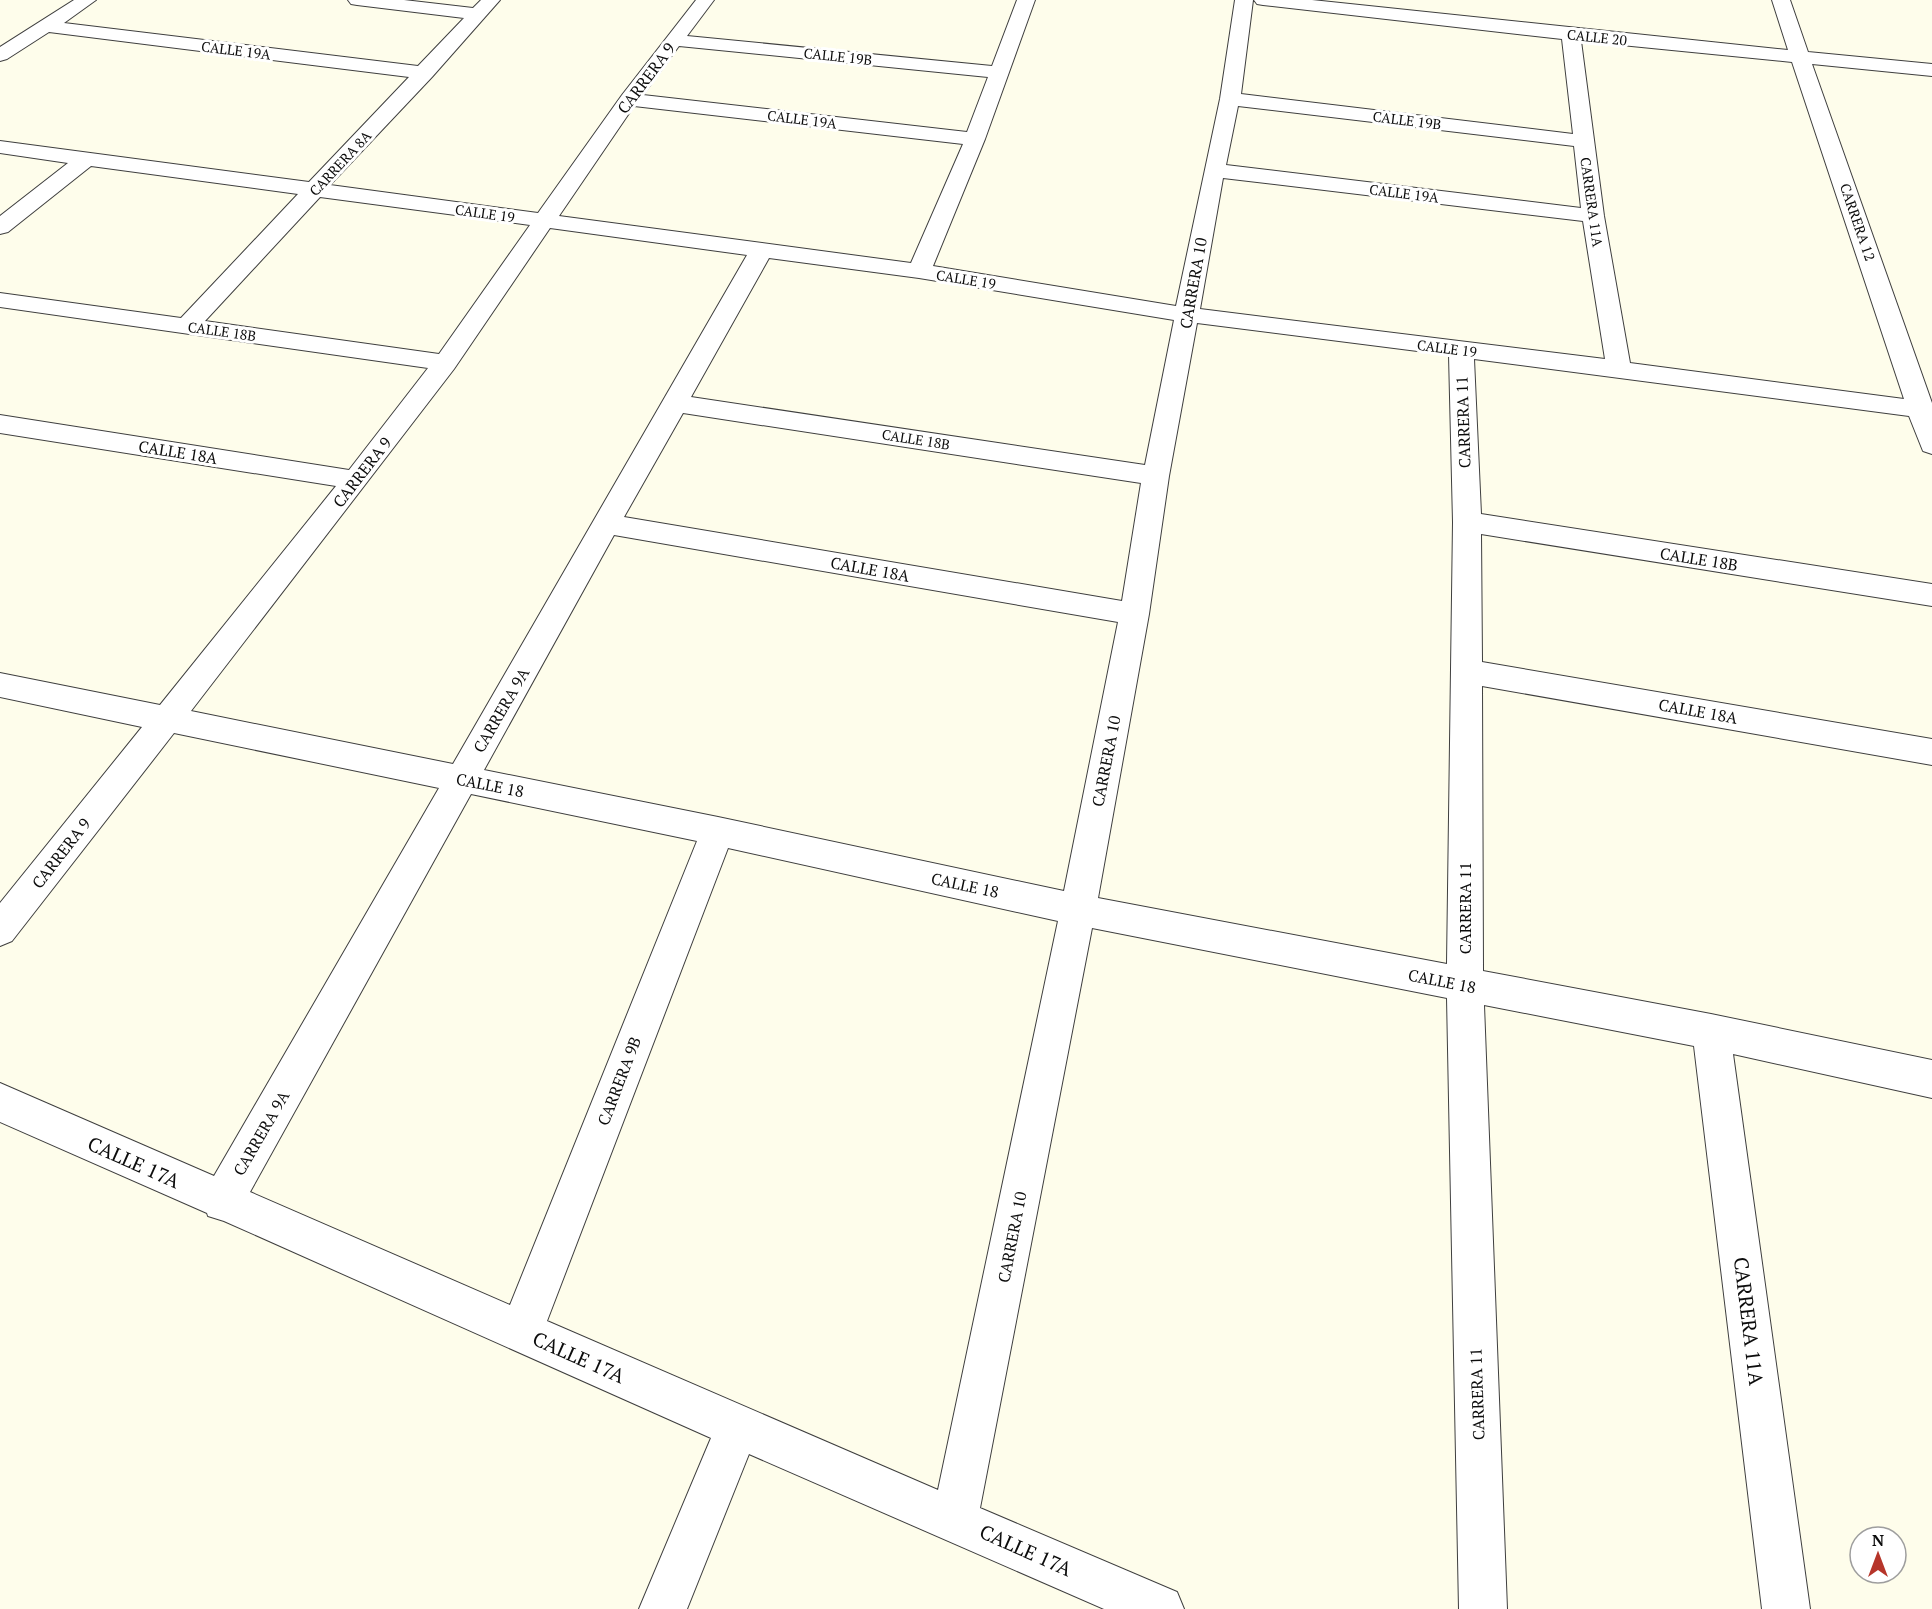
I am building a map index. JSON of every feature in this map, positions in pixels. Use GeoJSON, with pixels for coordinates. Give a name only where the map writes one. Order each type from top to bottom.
{"type":"FeatureCollection","features":[{"type":"Feature","properties":{"kind":"street"},"geometry":{"type":"LineString","coordinates":[[0,55],[87,0]]}},
{"type":"Feature","properties":{"kind":"street"},"geometry":{"type":"LineString","coordinates":[[357,0],[478,14]]}},
{"type":"Feature","properties":{"kind":"street","name":"CARRERA 8A"},"geometry":{"type":"LineString","coordinates":[[187,326],[491,0]]}},
{"type":"Feature","properties":{"kind":"street","name":"CARRERA 9"},"geometry":{"type":"LineString","coordinates":[[0,930],[356,480],[445,363],[629,99],[705,0]]}},
{"type":"Feature","properties":{"kind":"street"},"geometry":{"type":"LineString","coordinates":[[919,271],[975,139],[1026,0]]}},
{"type":"Feature","properties":{"kind":"street","name":"CARRERA 10"},"geometry":{"type":"LineString","coordinates":[[955,1519],[1078,910],[1134,614],[1156,476],[1214,170],[1230,99],[1244,0]]}},
{"type":"Feature","properties":{"kind":"street","name":"CALLE 20"},"geometry":{"type":"LineString","coordinates":[[1263,0],[1932,70]]}},
{"type":"Feature","properties":{"kind":"street"},"geometry":{"type":"LineString","coordinates":[[1452,0],[1452,20]]}},
{"type":"Feature","properties":{"kind":"street","name":"CARRERA 12"},"geometry":{"type":"LineString","coordinates":[[1781,0],[1926,411],[1932,445]]}},
{"type":"Feature","properties":{"kind":"street","name":"CALLE 19A"},"geometry":{"type":"LineString","coordinates":[[47,26],[425,73]]}},
{"type":"Feature","properties":{"kind":"street","name":"CARRERA 11A"},"geometry":{"type":"LineString","coordinates":[[1571,34],[1593,216],[1619,369]]}},
{"type":"Feature","properties":{"kind":"street","name":"CALLE 19B"},"geometry":{"type":"LineString","coordinates":[[675,40],[1001,73]]}},
{"type":"Feature","properties":{"kind":"street","name":"CALLE 19A"},"geometry":{"type":"LineString","coordinates":[[629,99],[975,139]]}},
{"type":"Feature","properties":{"kind":"street","name":"CALLE 19B"},"geometry":{"type":"LineString","coordinates":[[1230,99],[1583,141]]}},
{"type":"Feature","properties":{"kind":"street","name":"CALLE 19"},"geometry":{"type":"LineString","coordinates":[[0,147],[919,271],[1188,315],[1619,369],[1926,411]]}},
{"type":"Feature","properties":{"kind":"street"},"geometry":{"type":"LineString","coordinates":[[0,227],[86,159]]}},
{"type":"Feature","properties":{"kind":"street","name":"CALLE 19A"},"geometry":{"type":"LineString","coordinates":[[1214,170],[1593,216]]}},
{"type":"Feature","properties":{"kind":"street","name":"CARRERA 9A"},"geometry":{"type":"LineString","coordinates":[[222,1202],[762,249]]}},
{"type":"Feature","properties":{"kind":"street","name":"CALLE 18B"},"geometry":{"type":"LineString","coordinates":[[0,300],[445,363]]}},
{"type":"Feature","properties":{"kind":"street","name":"CARRERA 11"},"geometry":{"type":"LineString","coordinates":[[1461,350],[1467,522],[1465,986],[1483,1609]]}},
{"type":"Feature","properties":{"kind":"street","name":"CALLE 18B"},"geometry":{"type":"LineString","coordinates":[[675,402],[1156,476]]}},
{"type":"Feature","properties":{"kind":"street","name":"CALLE 18A"},"geometry":{"type":"LineString","coordinates":[[0,424],[356,480]]}},
{"type":"Feature","properties":{"kind":"street","name":"CALLE 18B"},"geometry":{"type":"LineString","coordinates":[[1467,522],[1932,595]]}},
{"type":"Feature","properties":{"kind":"street","name":"CALLE 18A"},"geometry":{"type":"LineString","coordinates":[[606,525],[1134,614]]}},
{"type":"Feature","properties":{"kind":"street","name":"CALLE 18A"},"geometry":{"type":"LineString","coordinates":[[1465,671],[1932,752]]}},
{"type":"Feature","properties":{"kind":"street","name":"CALLE 18"},"geometry":{"type":"LineString","coordinates":[[0,685],[718,831],[1078,910],[1711,1032],[1932,1079]]}},
{"type":"Feature","properties":{"kind":"street","name":"CARRERA 9B"},"geometry":{"type":"LineString","coordinates":[[521,1332],[718,831]]}},
{"type":"Feature","properties":{"kind":"street","name":"CARRERA 11A"},"geometry":{"type":"LineString","coordinates":[[1711,1032],[1786,1609]]}},
{"type":"Feature","properties":{"kind":"street","name":"CALLE 17A"},"geometry":{"type":"LineString","coordinates":[[0,1102],[222,1202],[1160,1609]]}},
{"type":"Feature","properties":{"kind":"street"},"geometry":{"type":"LineString","coordinates":[[663,1609],[738,1427]]}}]}
